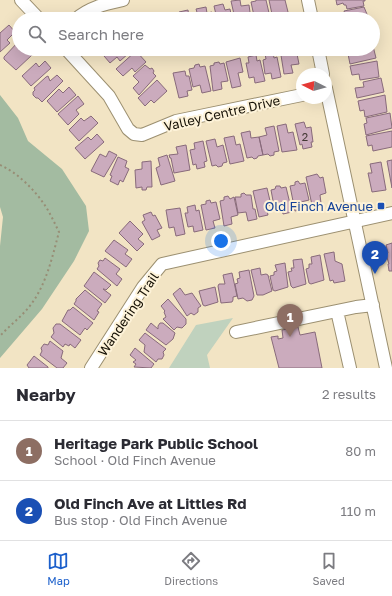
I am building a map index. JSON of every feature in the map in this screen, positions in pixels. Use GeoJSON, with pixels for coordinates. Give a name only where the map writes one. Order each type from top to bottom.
{"type":"FeatureCollection","features":[{"type":"Feature","properties":{"kind":"street"},"geometry":{"type":"LineString","coordinates":[[21,0],[32,12]]}},
{"type":"Feature","properties":{"kind":"street"},"geometry":{"type":"LineString","coordinates":[[85,12],[99,5],[123,0]]}},
{"type":"Feature","properties":{"kind":"street"},"geometry":{"type":"LineString","coordinates":[[308,0],[311,12]]}},
{"type":"Feature","properties":{"kind":"street","name":"Valley Centre Drive"},"geometry":{"type":"LineString","coordinates":[[72,56],[109,96],[128,129],[137,135],[146,134],[176,121],[296,96]]}},
{"type":"Feature","properties":{"kind":"street"},"geometry":{"type":"LineString","coordinates":[[319,56],[322,68]]}},
{"type":"Feature","properties":{"kind":"street"},"geometry":{"type":"LineString","coordinates":[[329,104],[386,368]]}},
{"type":"Feature","properties":{"kind":"street","name":"Wandering Trail"},"geometry":{"type":"LineString","coordinates":[[90,368],[143,287],[162,264],[392,213]]}},
{"type":"Feature","properties":{"kind":"street"},"geometry":{"type":"LineString","coordinates":[[236,332],[373,305]]}},
{"type":"Feature","properties":{"kind":"street"},"geometry":{"type":"LineString","coordinates":[[337,311],[350,368]]}},
{"type":"Feature","properties":{"kind":"path"},"geometry":{"type":"LineString","coordinates":[[0,165],[16,175],[36,193],[47,208],[59,232],[52,261],[43,284],[28,308],[6,328],[0,336]]}},
{"type":"Feature","properties":{"kind":"green space"},"geometry":{"type":"Polygon","coordinates":[[[0,95],[18,118],[28,141],[62,169],[86,206],[89,231],[74,261],[42,309],[0,358],[0,246],[3,217],[0,207],[0,95]]]}},
{"type":"Feature","properties":{"kind":"green space"},"geometry":{"type":"Polygon","coordinates":[[[233,318],[207,355],[210,368],[169,368],[196,325],[233,318]]]}},
{"type":"Feature","properties":{"kind":"building"},"geometry":{"type":"Polygon","coordinates":[[[240,0],[241,6],[249,5],[250,12],[233,12],[231,1],[240,0]]]}},
{"type":"Feature","properties":{"kind":"building"},"geometry":{"type":"Polygon","coordinates":[[[266,0],[269,12],[253,12],[251,2],[266,0]]]}},
{"type":"Feature","properties":{"kind":"building"},"geometry":{"type":"Polygon","coordinates":[[[269,0],[285,0],[288,12],[272,12],[269,0]]]}},
{"type":"Feature","properties":{"kind":"building"},"geometry":{"type":"Polygon","coordinates":[[[336,0],[365,1],[363,1],[364,6],[347,9],[346,5],[343,3],[337,5],[336,0]]]}},
{"type":"Feature","properties":{"kind":"building"},"geometry":{"type":"Polygon","coordinates":[[[223,4],[225,10],[230,9],[231,12],[215,12],[214,6],[223,4]]]}},
{"type":"Feature","properties":{"kind":"building"},"geometry":{"type":"Polygon","coordinates":[[[206,7],[207,12],[197,12],[196,9],[206,7]]]}},
{"type":"Feature","properties":{"kind":"building"},"geometry":{"type":"Polygon","coordinates":[[[364,7],[366,12],[344,12],[364,7]]]}},
{"type":"Feature","properties":{"kind":"building"},"geometry":{"type":"Polygon","coordinates":[[[9,25],[12,28],[12,35],[7,40],[10,43],[0,52],[0,33],[9,25]]]}},
{"type":"Feature","properties":{"kind":"building"},"geometry":{"type":"Polygon","coordinates":[[[12,48],[12,56],[31,56],[16,70],[4,59],[4,57],[12,48]]]}},
{"type":"Feature","properties":{"kind":"building"},"geometry":{"type":"Polygon","coordinates":[[[104,56],[126,56],[120,61],[117,57],[110,63],[104,56]]]}},
{"type":"Feature","properties":{"kind":"building"},"geometry":{"type":"Polygon","coordinates":[[[130,56],[141,56],[146,62],[135,72],[132,68],[123,76],[116,69],[130,56]]]}},
{"type":"Feature","properties":{"kind":"building"},"geometry":{"type":"Polygon","coordinates":[[[256,56],[257,61],[260,60],[265,81],[255,83],[254,77],[249,78],[246,63],[249,63],[248,57],[256,56]]]}},
{"type":"Feature","properties":{"kind":"building"},"geometry":{"type":"Polygon","coordinates":[[[265,56],[274,56],[274,58],[277,57],[281,77],[272,79],[271,73],[265,74],[263,60],[266,59],[265,56]]]}},
{"type":"Feature","properties":{"kind":"building"},"geometry":{"type":"Polygon","coordinates":[[[281,56],[297,56],[299,64],[291,65],[293,73],[284,74],[281,56]]]}},
{"type":"Feature","properties":{"kind":"building"},"geometry":{"type":"Polygon","coordinates":[[[348,56],[376,56],[376,58],[350,64],[348,56]]]}},
{"type":"Feature","properties":{"kind":"building"},"geometry":{"type":"Polygon","coordinates":[[[240,58],[243,72],[238,73],[241,86],[232,88],[226,62],[240,58]]]}},
{"type":"Feature","properties":{"kind":"building"},"geometry":{"type":"Polygon","coordinates":[[[45,61],[51,68],[31,86],[22,76],[36,63],[39,67],[45,61]]]}},
{"type":"Feature","properties":{"kind":"building"},"geometry":{"type":"Polygon","coordinates":[[[377,61],[379,77],[360,80],[359,74],[352,75],[350,66],[377,61]]]}},
{"type":"Feature","properties":{"kind":"building"},"geometry":{"type":"Polygon","coordinates":[[[219,62],[220,64],[224,63],[228,81],[221,82],[222,89],[213,91],[210,66],[219,62]]]}},
{"type":"Feature","properties":{"kind":"building"},"geometry":{"type":"Polygon","coordinates":[[[199,64],[200,67],[205,66],[211,91],[202,93],[200,85],[193,87],[189,69],[194,68],[195,65],[199,64]]]}},
{"type":"Feature","properties":{"kind":"building"},"geometry":{"type":"Polygon","coordinates":[[[145,65],[150,69],[152,68],[154,71],[153,73],[156,76],[139,95],[133,88],[139,82],[133,76],[145,65]]]}},
{"type":"Feature","properties":{"kind":"building"},"geometry":{"type":"Polygon","coordinates":[[[185,71],[186,76],[189,76],[192,90],[187,91],[188,96],[179,98],[173,73],[185,71]]]}},
{"type":"Feature","properties":{"kind":"building"},"geometry":{"type":"Polygon","coordinates":[[[57,75],[63,81],[42,102],[33,95],[35,90],[34,88],[46,77],[48,76],[50,81],[57,75]]]}},
{"type":"Feature","properties":{"kind":"building"},"geometry":{"type":"Polygon","coordinates":[[[381,78],[384,92],[357,98],[355,88],[364,87],[363,82],[381,78]]]}},
{"type":"Feature","properties":{"kind":"building"},"geometry":{"type":"Polygon","coordinates":[[[157,80],[167,91],[154,103],[151,100],[145,106],[138,98],[157,80]]]}},
{"type":"Feature","properties":{"kind":"building"},"geometry":{"type":"Polygon","coordinates":[[[69,87],[76,95],[57,112],[47,101],[59,89],[63,93],[69,87]]]}},
{"type":"Feature","properties":{"kind":"building"},"geometry":{"type":"Polygon","coordinates":[[[385,95],[387,112],[365,117],[364,110],[360,111],[358,101],[385,95]]]}},
{"type":"Feature","properties":{"kind":"building"},"geometry":{"type":"Polygon","coordinates":[[[78,96],[84,104],[76,110],[79,114],[68,125],[58,114],[78,96]]]}},
{"type":"Feature","properties":{"kind":"building"},"geometry":{"type":"Polygon","coordinates":[[[390,113],[392,128],[366,135],[364,124],[367,123],[366,118],[390,113]]]}},
{"type":"Feature","properties":{"kind":"building"},"geometry":{"type":"Polygon","coordinates":[[[91,116],[98,123],[79,141],[69,130],[81,118],[84,121],[91,116]]]}},
{"type":"Feature","properties":{"kind":"building"},"geometry":{"type":"Polygon","coordinates":[[[304,122],[306,128],[311,127],[313,142],[311,142],[312,147],[303,149],[302,144],[300,145],[295,124],[304,122]]]}},
{"type":"Feature","properties":{"kind":"building"},"geometry":{"type":"Polygon","coordinates":[[[286,124],[288,133],[293,132],[297,150],[282,152],[277,126],[286,124]]]}},
{"type":"Feature","properties":{"kind":"building"},"geometry":{"type":"Polygon","coordinates":[[[274,126],[279,151],[274,152],[274,155],[270,156],[268,154],[263,155],[259,137],[267,135],[265,128],[274,126]]]}},
{"type":"Feature","properties":{"kind":"building"},"geometry":{"type":"Polygon","coordinates":[[[250,131],[251,138],[259,137],[263,155],[254,159],[252,157],[247,158],[241,133],[250,131]]]}},
{"type":"Feature","properties":{"kind":"building"},"geometry":{"type":"Polygon","coordinates":[[[392,131],[392,147],[373,151],[372,145],[368,146],[366,136],[392,131]]]}},
{"type":"Feature","properties":{"kind":"building"},"geometry":{"type":"Polygon","coordinates":[[[97,134],[104,142],[85,159],[75,148],[88,137],[91,140],[97,134]]]}},
{"type":"Feature","properties":{"kind":"building"},"geometry":{"type":"Polygon","coordinates":[[[234,136],[236,145],[240,144],[244,161],[230,164],[224,138],[234,136]]]}},
{"type":"Feature","properties":{"kind":"building"},"geometry":{"type":"Polygon","coordinates":[[[215,139],[217,147],[223,145],[227,162],[218,167],[216,165],[212,166],[206,141],[215,139]]]}},
{"type":"Feature","properties":{"kind":"building"},"geometry":{"type":"Polygon","coordinates":[[[203,141],[207,161],[204,162],[205,167],[197,169],[196,164],[193,165],[190,150],[195,149],[194,143],[203,141]]]}},
{"type":"Feature","properties":{"kind":"building"},"geometry":{"type":"Polygon","coordinates":[[[186,145],[190,170],[174,173],[169,155],[178,154],[176,147],[186,145]]]}},
{"type":"Feature","properties":{"kind":"building"},"geometry":{"type":"Polygon","coordinates":[[[109,151],[117,155],[104,177],[91,171],[100,154],[106,157],[109,151]]]}},
{"type":"Feature","properties":{"kind":"building"},"geometry":{"type":"Polygon","coordinates":[[[167,155],[175,181],[161,185],[156,168],[160,166],[158,158],[167,155]]]}},
{"type":"Feature","properties":{"kind":"building"},"geometry":{"type":"Polygon","coordinates":[[[118,157],[127,161],[125,167],[129,169],[123,182],[120,180],[118,185],[110,181],[112,176],[110,175],[118,157]]]}},
{"type":"Feature","properties":{"kind":"building"},"geometry":{"type":"Polygon","coordinates":[[[392,160],[392,188],[387,161],[392,160]]]}},
{"type":"Feature","properties":{"kind":"building"},"geometry":{"type":"Polygon","coordinates":[[[151,161],[152,187],[147,187],[146,190],[142,190],[142,187],[136,188],[135,170],[142,169],[142,162],[151,161]]]}},
{"type":"Feature","properties":{"kind":"building"},"geometry":{"type":"Polygon","coordinates":[[[381,162],[386,190],[372,192],[368,173],[372,173],[370,164],[381,162]]]}},
{"type":"Feature","properties":{"kind":"building"},"geometry":{"type":"Polygon","coordinates":[[[317,174],[320,178],[323,177],[326,193],[320,195],[321,203],[312,205],[306,177],[317,174]]]}},
{"type":"Feature","properties":{"kind":"building"},"geometry":{"type":"Polygon","coordinates":[[[298,181],[300,184],[305,183],[309,200],[301,202],[303,209],[295,211],[290,186],[295,185],[295,182],[298,181]]]}},
{"type":"Feature","properties":{"kind":"building"},"geometry":{"type":"Polygon","coordinates":[[[276,186],[280,186],[281,188],[286,187],[292,212],[283,214],[281,205],[274,206],[271,190],[275,189],[276,186]]]}},
{"type":"Feature","properties":{"kind":"building"},"geometry":{"type":"Polygon","coordinates":[[[267,188],[271,205],[266,206],[268,215],[259,217],[253,191],[267,188]]]}},
{"type":"Feature","properties":{"kind":"building"},"geometry":{"type":"Polygon","coordinates":[[[244,193],[246,195],[251,195],[253,209],[255,209],[257,219],[248,221],[246,212],[238,213],[235,197],[241,197],[241,194],[244,193]]]}},
{"type":"Feature","properties":{"kind":"building"},"geometry":{"type":"Polygon","coordinates":[[[228,196],[230,199],[234,197],[238,215],[231,217],[232,224],[224,226],[220,201],[224,200],[224,197],[228,196]]]}},
{"type":"Feature","properties":{"kind":"building"},"geometry":{"type":"Polygon","coordinates":[[[210,200],[211,203],[216,202],[220,219],[213,221],[215,228],[206,230],[201,205],[206,204],[206,201],[210,200]]]}},
{"type":"Feature","properties":{"kind":"building"},"geometry":{"type":"Polygon","coordinates":[[[195,205],[196,211],[199,210],[203,230],[194,232],[193,226],[188,227],[185,213],[188,213],[187,207],[195,205]]]}},
{"type":"Feature","properties":{"kind":"building"},"geometry":{"type":"Polygon","coordinates":[[[180,208],[185,234],[176,236],[174,227],[169,228],[166,210],[180,208]]]}},
{"type":"Feature","properties":{"kind":"building"},"geometry":{"type":"Polygon","coordinates":[[[151,212],[153,216],[155,215],[162,228],[157,230],[160,236],[152,240],[142,222],[145,220],[143,215],[151,212]]]}},
{"type":"Feature","properties":{"kind":"building"},"geometry":{"type":"Polygon","coordinates":[[[130,221],[143,234],[138,239],[144,244],[137,251],[119,233],[130,221]]]}},
{"type":"Feature","properties":{"kind":"building"},"geometry":{"type":"Polygon","coordinates":[[[114,240],[128,250],[125,254],[132,259],[126,267],[105,251],[114,240]]]}},
{"type":"Feature","properties":{"kind":"building"},"geometry":{"type":"Polygon","coordinates":[[[392,243],[392,271],[389,271],[386,245],[392,243]]]}},
{"type":"Feature","properties":{"kind":"building"},"geometry":{"type":"Polygon","coordinates":[[[334,252],[335,261],[342,264],[345,281],[334,283],[333,280],[330,281],[324,254],[334,252]]]}},
{"type":"Feature","properties":{"kind":"building"},"geometry":{"type":"Polygon","coordinates":[[[320,255],[324,280],[311,284],[309,283],[306,269],[309,268],[309,264],[312,264],[311,257],[320,255]]]}},
{"type":"Feature","properties":{"kind":"building"},"geometry":{"type":"Polygon","coordinates":[[[105,258],[120,269],[116,274],[122,279],[117,286],[97,269],[100,260],[103,261],[105,258]]]}},
{"type":"Feature","properties":{"kind":"building"},"geometry":{"type":"Polygon","coordinates":[[[302,259],[306,284],[293,288],[291,286],[288,272],[292,271],[291,268],[294,268],[293,260],[302,259]]]}},
{"type":"Feature","properties":{"kind":"building"},"geometry":{"type":"Polygon","coordinates":[[[285,263],[288,287],[275,291],[273,290],[270,276],[274,275],[274,272],[277,271],[275,265],[285,263]]]}},
{"type":"Feature","properties":{"kind":"building"},"geometry":{"type":"Polygon","coordinates":[[[260,268],[261,275],[268,275],[272,291],[263,295],[257,295],[251,270],[260,268]]]}},
{"type":"Feature","properties":{"kind":"building"},"geometry":{"type":"Polygon","coordinates":[[[249,270],[254,296],[252,300],[247,301],[243,298],[238,299],[235,284],[238,283],[237,279],[240,278],[239,272],[249,270]]]}},
{"type":"Feature","properties":{"kind":"building"},"geometry":{"type":"Polygon","coordinates":[[[94,272],[111,285],[106,290],[103,289],[111,295],[105,303],[84,286],[94,272]]]}},
{"type":"Feature","properties":{"kind":"building"},"geometry":{"type":"Polygon","coordinates":[[[232,273],[237,296],[233,297],[232,302],[221,303],[218,286],[219,284],[225,284],[223,275],[232,273]]]}},
{"type":"Feature","properties":{"kind":"building"},"geometry":{"type":"Polygon","coordinates":[[[215,287],[218,302],[205,306],[203,305],[199,291],[215,287]]]}},
{"type":"Feature","properties":{"kind":"building"},"geometry":{"type":"Polygon","coordinates":[[[180,288],[185,295],[192,293],[201,306],[198,308],[198,312],[194,315],[191,313],[187,316],[173,294],[180,288]]]}},
{"type":"Feature","properties":{"kind":"building"},"geometry":{"type":"Polygon","coordinates":[[[85,290],[102,304],[97,311],[99,312],[94,320],[74,304],[76,299],[85,290]]]}},
{"type":"Feature","properties":{"kind":"building"},"geometry":{"type":"Polygon","coordinates":[[[168,299],[186,319],[186,324],[182,328],[177,327],[174,330],[163,319],[166,317],[165,311],[161,306],[168,299]]]}},
{"type":"Feature","properties":{"kind":"building"},"geometry":{"type":"Polygon","coordinates":[[[73,307],[93,323],[87,330],[85,328],[80,335],[62,321],[68,310],[73,307]]]}},
{"type":"Feature","properties":{"kind":"building"},"geometry":{"type":"Polygon","coordinates":[[[151,323],[158,329],[160,323],[163,323],[175,333],[173,339],[166,345],[146,330],[151,323]]]}},
{"type":"Feature","properties":{"kind":"building"},"geometry":{"type":"Polygon","coordinates":[[[56,324],[60,324],[81,340],[75,348],[70,344],[69,346],[65,344],[63,347],[51,337],[54,333],[53,328],[56,324]]]}},
{"type":"Feature","properties":{"kind":"building"},"geometry":{"type":"Polygon","coordinates":[[[298,327],[300,335],[315,332],[322,368],[279,368],[271,337],[278,336],[278,339],[283,338],[282,330],[298,327]]]}},
{"type":"Feature","properties":{"kind":"building"},"geometry":{"type":"Polygon","coordinates":[[[145,333],[166,349],[163,352],[164,355],[162,359],[158,359],[156,362],[144,352],[145,345],[139,340],[145,333]]]}},
{"type":"Feature","properties":{"kind":"building"},"geometry":{"type":"Polygon","coordinates":[[[50,341],[63,351],[61,358],[67,363],[63,368],[57,368],[40,355],[42,351],[41,348],[44,344],[48,345],[50,341]]]}},
{"type":"Feature","properties":{"kind":"building"},"geometry":{"type":"Polygon","coordinates":[[[135,348],[154,364],[151,368],[134,367],[136,364],[133,362],[136,360],[130,355],[135,348]]]}},
{"type":"Feature","properties":{"kind":"building"},"geometry":{"type":"Polygon","coordinates":[[[34,356],[48,368],[29,368],[27,365],[34,356]]]}},
{"type":"Feature","properties":{"kind":"place","name":"Old Finch Avenue"},"geometry":{"type":"Point","coordinates":[381,206]}},
{"type":"Feature","properties":{"kind":"place","name":"Old Finch Ave at Littles Rd"},"geometry":{"type":"Point","coordinates":[375,274]}},
{"type":"Feature","properties":{"kind":"place","name":"Heritage Park Public School"},"geometry":{"type":"Point","coordinates":[290,337]}}]}
